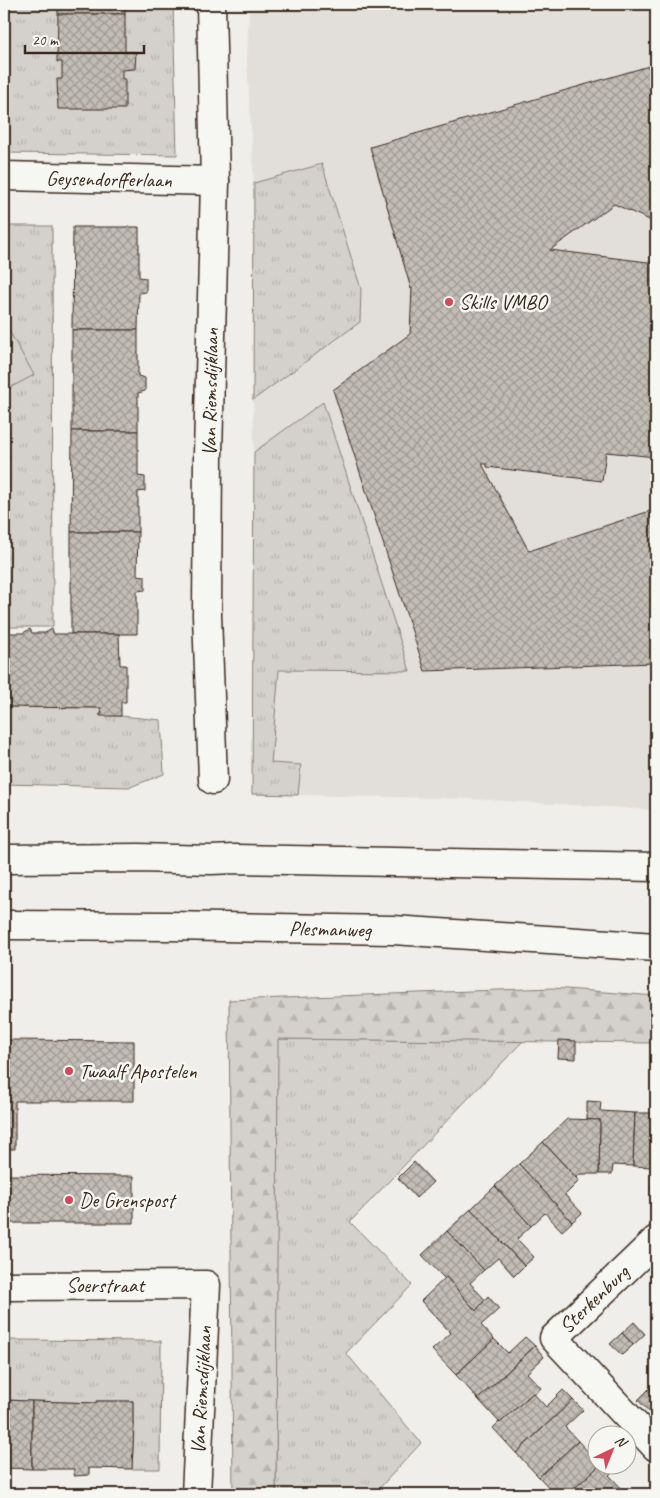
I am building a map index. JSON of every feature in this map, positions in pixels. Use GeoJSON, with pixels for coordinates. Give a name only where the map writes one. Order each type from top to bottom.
{"type":"FeatureCollection","features":[{"type":"Feature","properties":{"kind":"street","name":"Van Riemsdijklaan"},"geometry":{"type":"LineString","coordinates":[[211,4],[215,182],[208,454],[207,615],[213,780]]}},
{"type":"Feature","properties":{"kind":"street","name":"Geysendorfferlaan"},"geometry":{"type":"LineString","coordinates":[[4,176],[215,182]]}},
{"type":"Feature","properties":{"kind":"street"},"geometry":{"type":"LineString","coordinates":[[4,859],[234,859],[656,867]]}},
{"type":"Feature","properties":{"kind":"street","name":"Plesmanweg"},"geometry":{"type":"LineString","coordinates":[[4,925],[392,930],[656,947]]}},
{"type":"Feature","properties":{"kind":"street","name":"Sterkenburg"},"geometry":{"type":"LineString","coordinates":[[656,1240],[554,1338],[656,1447]]}},
{"type":"Feature","properties":{"kind":"street","name":"Van Riemsdijklaan"},"geometry":{"type":"LineString","coordinates":[[196,1494],[206,1285]]}},
{"type":"Feature","properties":{"kind":"street","name":"Soerstraat"},"geometry":{"type":"LineString","coordinates":[[4,1286],[206,1285]]}},
{"type":"Feature","properties":{"kind":"shaded area"},"geometry":{"type":"Polygon","coordinates":[[[249,4],[656,4],[656,810],[472,799],[252,794],[254,183],[247,61],[249,4]]]}},
{"type":"Feature","properties":{"kind":"green space"},"geometry":{"type":"Polygon","coordinates":[[[4,4],[173,4],[177,155],[4,153],[4,4]]]}},
{"type":"Feature","properties":{"kind":"green space"},"geometry":{"type":"Polygon","coordinates":[[[322,164],[361,289],[360,322],[253,400],[254,183],[322,164]]]}},
{"type":"Feature","properties":{"kind":"green space"},"geometry":{"type":"Polygon","coordinates":[[[4,226],[52,226],[53,627],[4,627],[4,226]]]}},
{"type":"Feature","properties":{"kind":"green space"},"geometry":{"type":"Polygon","coordinates":[[[4,322],[34,375],[4,391],[4,322]]]}},
{"type":"Feature","properties":{"kind":"green space"},"geometry":{"type":"Polygon","coordinates":[[[323,402],[410,671],[279,670],[271,763],[301,765],[298,795],[252,794],[254,452],[323,402]]]}},
{"type":"Feature","properties":{"kind":"green space"},"geometry":{"type":"Polygon","coordinates":[[[4,707],[101,708],[102,714],[100,715],[161,720],[164,774],[130,787],[4,784],[4,707]]]}},
{"type":"Feature","properties":{"kind":"green space"},"geometry":{"type":"Polygon","coordinates":[[[553,988],[656,996],[656,1043],[278,1039],[276,1494],[233,1494],[229,1000],[553,988]]]}},
{"type":"Feature","properties":{"kind":"green space"},"geometry":{"type":"Polygon","coordinates":[[[277,1039],[523,1041],[350,1222],[412,1285],[346,1353],[421,1443],[374,1494],[276,1494],[277,1039]]]}},
{"type":"Feature","properties":{"kind":"green space"},"geometry":{"type":"Polygon","coordinates":[[[4,1340],[161,1341],[160,1469],[132,1469],[133,1401],[97,1401],[96,1403],[4,1400],[4,1340]]]}},
{"type":"Feature","properties":{"kind":"building"},"geometry":{"type":"Polygon","coordinates":[[[58,4],[125,4],[125,14],[58,14],[58,4]]]}},
{"type":"Feature","properties":{"kind":"building"},"geometry":{"type":"Polygon","coordinates":[[[58,14],[125,14],[125,52],[136,52],[135,69],[122,70],[122,79],[125,79],[125,109],[58,109],[57,79],[62,79],[62,62],[57,62],[58,14]]]}},
{"type":"Feature","properties":{"kind":"building"},"geometry":{"type":"Polygon","coordinates":[[[656,64],[656,223],[614,204],[550,250],[656,263],[656,457],[606,452],[602,481],[487,467],[487,464],[482,464],[529,551],[656,509],[656,663],[425,671],[333,390],[410,334],[412,288],[370,147],[656,64]]]}},
{"type":"Feature","properties":{"kind":"building"},"geometry":{"type":"Polygon","coordinates":[[[73,227],[139,227],[139,277],[146,278],[146,292],[139,293],[138,330],[72,330],[73,227]]]}},
{"type":"Feature","properties":{"kind":"building"},"geometry":{"type":"Polygon","coordinates":[[[72,330],[138,330],[138,376],[145,378],[145,391],[138,393],[138,431],[72,431],[72,330]]]}},
{"type":"Feature","properties":{"kind":"building"},"geometry":{"type":"Polygon","coordinates":[[[72,431],[138,431],[138,476],[145,477],[145,491],[138,492],[138,532],[71,532],[72,431]]]}},
{"type":"Feature","properties":{"kind":"building"},"geometry":{"type":"Polygon","coordinates":[[[71,532],[138,532],[137,575],[145,576],[145,590],[137,591],[137,634],[71,634],[71,532]]]}},
{"type":"Feature","properties":{"kind":"building"},"geometry":{"type":"Polygon","coordinates":[[[7,629],[9,633],[23,633],[30,629],[32,633],[45,633],[52,629],[54,634],[119,634],[120,665],[126,665],[126,702],[121,702],[121,716],[100,716],[102,714],[101,708],[4,707],[4,631],[7,629]]]}},
{"type":"Feature","properties":{"kind":"building","name":"Twaalf Apostelen"},"geometry":{"type":"Polygon","coordinates":[[[4,1040],[134,1041],[134,1101],[15,1101],[15,1149],[4,1149],[4,1040]]]}},
{"type":"Feature","properties":{"kind":"building"},"geometry":{"type":"Polygon","coordinates":[[[559,1040],[576,1041],[576,1059],[558,1058],[559,1040]]]}},
{"type":"Feature","properties":{"kind":"building"},"geometry":{"type":"Polygon","coordinates":[[[587,1101],[601,1102],[600,1111],[635,1113],[633,1166],[613,1165],[612,1174],[599,1174],[600,1120],[587,1120],[587,1101]]]}},
{"type":"Feature","properties":{"kind":"building"},"geometry":{"type":"Polygon","coordinates":[[[635,1113],[656,1113],[656,1192],[651,1191],[652,1167],[633,1166],[635,1113]]]}},
{"type":"Feature","properties":{"kind":"building"},"geometry":{"type":"Polygon","coordinates":[[[567,1119],[600,1120],[599,1174],[580,1174],[576,1177],[579,1181],[543,1142],[567,1119]]]}},
{"type":"Feature","properties":{"kind":"building"},"geometry":{"type":"Polygon","coordinates":[[[543,1142],[579,1181],[565,1195],[582,1213],[572,1222],[519,1164],[543,1142]]]}},
{"type":"Feature","properties":{"kind":"building"},"geometry":{"type":"Polygon","coordinates":[[[414,1162],[433,1182],[416,1198],[398,1178],[414,1162]]]}},
{"type":"Feature","properties":{"kind":"building"},"geometry":{"type":"Polygon","coordinates":[[[519,1164],[572,1222],[562,1231],[545,1213],[531,1226],[495,1186],[519,1164]]]}},
{"type":"Feature","properties":{"kind":"building","name":"De Grenspost"},"geometry":{"type":"Polygon","coordinates":[[[4,1175],[134,1176],[134,1223],[4,1223],[4,1175]]]}},
{"type":"Feature","properties":{"kind":"building"},"geometry":{"type":"Polygon","coordinates":[[[495,1186],[531,1226],[517,1239],[534,1257],[524,1266],[471,1209],[495,1186]]]}},
{"type":"Feature","properties":{"kind":"building"},"geometry":{"type":"Polygon","coordinates":[[[471,1209],[524,1266],[514,1276],[498,1258],[484,1270],[447,1231],[471,1209]]]}},
{"type":"Feature","properties":{"kind":"building"},"geometry":{"type":"Polygon","coordinates":[[[447,1231],[484,1270],[470,1283],[486,1301],[476,1311],[446,1277],[445,1279],[422,1255],[447,1231]]]}},
{"type":"Feature","properties":{"kind":"building"},"geometry":{"type":"Polygon","coordinates":[[[446,1277],[476,1311],[488,1296],[499,1309],[481,1325],[494,1339],[456,1375],[432,1350],[451,1333],[421,1301],[446,1277]]]}},
{"type":"Feature","properties":{"kind":"building"},"geometry":{"type":"Polygon","coordinates":[[[634,1322],[645,1334],[633,1345],[622,1333],[634,1322]]]}},
{"type":"Feature","properties":{"kind":"building"},"geometry":{"type":"Polygon","coordinates":[[[622,1333],[633,1345],[622,1355],[610,1344],[622,1333]]]}},
{"type":"Feature","properties":{"kind":"building"},"geometry":{"type":"Polygon","coordinates":[[[525,1337],[535,1346],[478,1399],[456,1375],[494,1339],[508,1353],[525,1337]]]}},
{"type":"Feature","properties":{"kind":"building"},"geometry":{"type":"Polygon","coordinates":[[[535,1346],[544,1357],[527,1373],[541,1388],[500,1423],[478,1399],[535,1346]]]}},
{"type":"Feature","properties":{"kind":"building"},"geometry":{"type":"Polygon","coordinates":[[[656,1382],[656,1419],[638,1400],[656,1382]]]}},
{"type":"Feature","properties":{"kind":"building"},"geometry":{"type":"Polygon","coordinates":[[[563,1390],[573,1400],[516,1453],[493,1428],[533,1393],[546,1407],[563,1390]]]}},
{"type":"Feature","properties":{"kind":"building"},"geometry":{"type":"Polygon","coordinates":[[[4,1400],[32,1401],[32,1469],[4,1468],[4,1400]]]}},
{"type":"Feature","properties":{"kind":"building"},"geometry":{"type":"Polygon","coordinates":[[[573,1400],[583,1410],[565,1427],[578,1441],[539,1477],[516,1453],[573,1400]]]}},
{"type":"Feature","properties":{"kind":"building"},"geometry":{"type":"Polygon","coordinates":[[[32,1401],[96,1403],[96,1401],[133,1401],[132,1469],[89,1468],[89,1475],[74,1476],[74,1469],[32,1469],[32,1401]]]}},
{"type":"Feature","properties":{"kind":"building"},"geometry":{"type":"Polygon","coordinates":[[[578,1441],[588,1452],[588,1476],[568,1494],[555,1494],[539,1477],[578,1441]]]}},
{"type":"Feature","properties":{"kind":"building"},"geometry":{"type":"Polygon","coordinates":[[[588,1476],[610,1476],[623,1490],[618,1494],[568,1494],[588,1476]]]}},
{"type":"Feature","properties":{"kind":"place","name":"Skills VMBO"},"geometry":{"type":"Point","coordinates":[449,302]}},
{"type":"Feature","properties":{"kind":"place","name":"Twaalf Apostelen"},"geometry":{"type":"Point","coordinates":[69,1071]}},
{"type":"Feature","properties":{"kind":"place","name":"De Grenspost"},"geometry":{"type":"Point","coordinates":[69,1200]}}]}
